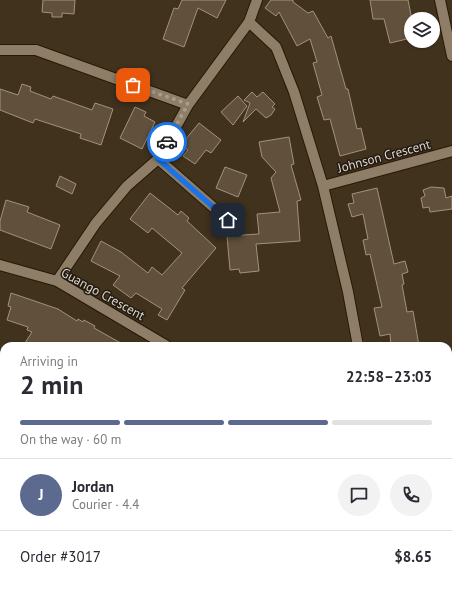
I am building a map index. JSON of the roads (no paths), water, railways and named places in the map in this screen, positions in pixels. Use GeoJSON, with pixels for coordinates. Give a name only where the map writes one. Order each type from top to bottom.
{"type":"FeatureCollection","features":[{"type":"Feature","properties":{"kind":"street"},"geometry":{"type":"LineString","coordinates":[[57,281],[96,223],[127,186],[158,159],[188,104],[249,22],[257,0]]}},
{"type":"Feature","properties":{"kind":"street"},"geometry":{"type":"LineString","coordinates":[[440,0],[452,56]]}},
{"type":"Feature","properties":{"kind":"street"},"geometry":{"type":"LineString","coordinates":[[249,22],[276,47],[294,92],[323,186],[348,292],[357,342]]}},
{"type":"Feature","properties":{"kind":"street"},"geometry":{"type":"LineString","coordinates":[[0,50],[36,50],[188,104]]}},
{"type":"Feature","properties":{"kind":"street","name":"Johnson Crescent"},"geometry":{"type":"LineString","coordinates":[[323,186],[452,151]]}},
{"type":"Feature","properties":{"kind":"street"},"geometry":{"type":"LineString","coordinates":[[158,159],[228,220]]}},
{"type":"Feature","properties":{"kind":"street","name":"Guango Crescent"},"geometry":{"type":"LineString","coordinates":[[0,265],[57,281],[161,342]]}}]}
